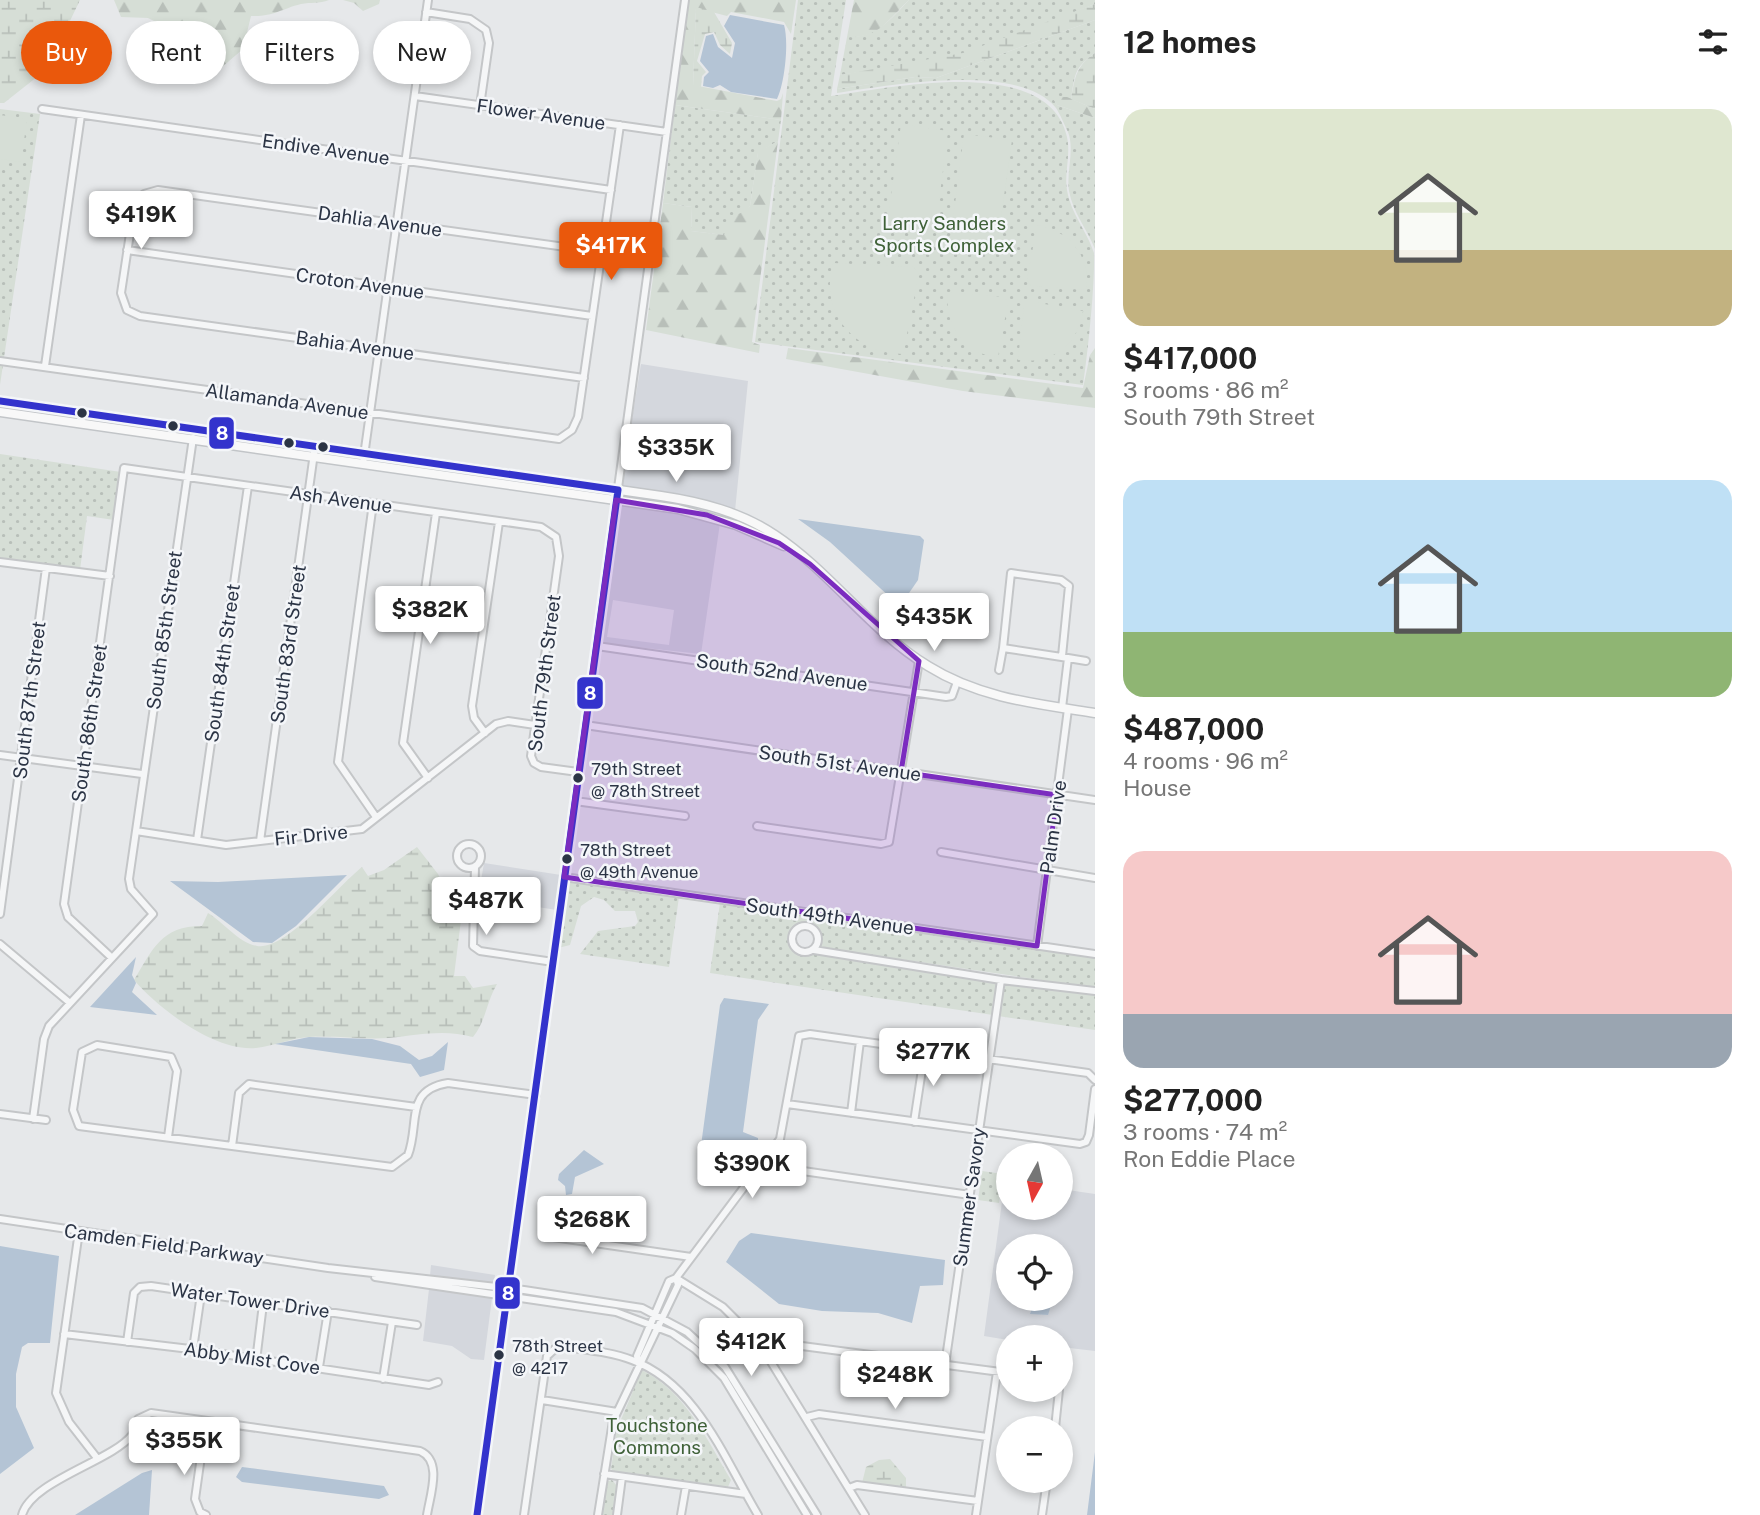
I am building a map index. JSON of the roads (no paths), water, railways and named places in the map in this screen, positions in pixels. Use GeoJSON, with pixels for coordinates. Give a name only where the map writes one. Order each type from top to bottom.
{"type":"FeatureCollection","features":[{"type":"Feature","properties":{"kind":"main road"},"geometry":{"type":"LineString","coordinates":[[0,401],[492,471],[712,506],[766,529],[796,552],[894,643],[919,661],[957,682],[1005,698],[1095,713]]}},
{"type":"Feature","properties":{"kind":"main road"},"geometry":{"type":"LineString","coordinates":[[61,421],[62,410]]}},
{"type":"Feature","properties":{"kind":"main road"},"geometry":{"type":"LineString","coordinates":[[2,411],[707,515],[761,535],[796,552]]}},
{"type":"Feature","properties":{"kind":"main road"},"geometry":{"type":"LineString","coordinates":[[490,482],[492,471]]}},
{"type":"Feature","properties":{"kind":"street"},"geometry":{"type":"LineString","coordinates":[[363,463],[428,0]]}},
{"type":"Feature","properties":{"kind":"street"},"geometry":{"type":"LineString","coordinates":[[477,1515],[685,0]]}},
{"type":"Feature","properties":{"kind":"street"},"geometry":{"type":"LineString","coordinates":[[426,12],[470,19],[486,30],[489,43],[480,106]]}},
{"type":"Feature","properties":{"kind":"street","name":"Flower Avenue"},"geometry":{"type":"LineString","coordinates":[[415,96],[667,132]]}},
{"type":"Feature","properties":{"kind":"street","name":"Endive Avenue"},"geometry":{"type":"LineString","coordinates":[[41,109],[611,190]]}},
{"type":"Feature","properties":{"kind":"street"},"geometry":{"type":"LineString","coordinates":[[45,366],[81,115]]}},
{"type":"Feature","properties":{"kind":"street"},"geometry":{"type":"LineString","coordinates":[[584,378],[620,125]]}},
{"type":"Feature","properties":{"kind":"street","name":"Dahlia Avenue"},"geometry":{"type":"LineString","coordinates":[[127,250],[138,199],[158,190],[601,252]]}},
{"type":"Feature","properties":{"kind":"street","name":"Croton Avenue"},"geometry":{"type":"LineString","coordinates":[[127,250],[592,316]]}},
{"type":"Feature","properties":{"kind":"street","name":"Bahia Avenue"},"geometry":{"type":"LineString","coordinates":[[127,250],[121,293],[127,310],[139,316],[584,378]]}},
{"type":"Feature","properties":{"kind":"street","name":"Allamanda Avenue"},"geometry":{"type":"LineString","coordinates":[[0,361],[559,439],[572,430],[578,417],[584,378]]}},
{"type":"Feature","properties":{"kind":"street","name":"South 85th Street"},"geometry":{"type":"LineString","coordinates":[[111,958],[153,914],[131,889],[129,879],[142,774],[194,429]]}},
{"type":"Feature","properties":{"kind":"street","name":"South 83rd Street"},"geometry":{"type":"LineString","coordinates":[[260,841],[315,446]]}},
{"type":"Feature","properties":{"kind":"street","name":"Ash Avenue"},"geometry":{"type":"LineString","coordinates":[[124,468],[541,527],[556,537]]}},
{"type":"Feature","properties":{"kind":"street","name":"South 86th Street"},"geometry":{"type":"LineString","coordinates":[[111,958],[68,917],[64,904],[124,468]]}},
{"type":"Feature","properties":{"kind":"street","name":"South 84th Street"},"geometry":{"type":"LineString","coordinates":[[197,840],[247,486]]}},
{"type":"Feature","properties":{"kind":"street"},"geometry":{"type":"LineString","coordinates":[[373,503],[338,762],[376,817]]}},
{"type":"Feature","properties":{"kind":"street"},"geometry":{"type":"LineString","coordinates":[[428,778],[403,743],[436,513]]}},
{"type":"Feature","properties":{"kind":"street"},"geometry":{"type":"LineString","coordinates":[[485,733],[474,718],[472,706],[499,522]]}},
{"type":"Feature","properties":{"kind":"street","name":"South 79th Street"},"geometry":{"type":"LineString","coordinates":[[556,537],[559,556],[531,755],[534,763],[541,767],[579,772]]}},
{"type":"Feature","properties":{"kind":"street"},"geometry":{"type":"LineString","coordinates":[[0,562],[110,576]]}},
{"type":"Feature","properties":{"kind":"street","name":"South 87th Street"},"geometry":{"type":"LineString","coordinates":[[0,914],[46,568]]}},
{"type":"Feature","properties":{"kind":"street","name":"Palm Drive"},"geometry":{"type":"LineString","coordinates":[[1003,648],[1011,573],[1058,579],[1069,588],[1065,708],[1057,795],[1037,946]]}},
{"type":"Feature","properties":{"kind":"street","name":"South 52nd Avenue"},"geometry":{"type":"LineString","coordinates":[[597,646],[949,697],[957,682]]}},
{"type":"Feature","properties":{"kind":"street"},"geometry":{"type":"LineString","coordinates":[[999,670],[1003,648],[1086,661]]}},
{"type":"Feature","properties":{"kind":"street"},"geometry":{"type":"LineString","coordinates":[[757,826],[881,844],[889,842],[919,661]]}},
{"type":"Feature","properties":{"kind":"street","name":"Fir Drive"},"geometry":{"type":"LineString","coordinates":[[136,831],[226,845],[352,832],[362,829],[496,724],[508,722],[535,725]]}},
{"type":"Feature","properties":{"kind":"street","name":"South 51st Avenue"},"geometry":{"type":"LineString","coordinates":[[585,726],[1095,800]]}},
{"type":"Feature","properties":{"kind":"street"},"geometry":{"type":"LineString","coordinates":[[0,755],[142,774]]}},
{"type":"Feature","properties":{"kind":"street"},"geometry":{"type":"LineString","coordinates":[[575,801],[685,816]]}},
{"type":"Feature","properties":{"kind":"street"},"geometry":{"type":"LineString","coordinates":[[941,852],[1095,878]]}},
{"type":"Feature","properties":{"kind":"street"},"geometry":{"type":"LineString","coordinates":[[475,867],[472,946],[480,951],[553,962]]}},
{"type":"Feature","properties":{"kind":"street","name":"South 49th Avenue"},"geometry":{"type":"LineString","coordinates":[[564,877],[1095,954]]}},
{"type":"Feature","properties":{"kind":"street"},"geometry":{"type":"LineString","coordinates":[[814,950],[818,941],[814,929],[802,926],[794,931],[791,939],[794,947],[801,952],[814,950],[1001,980],[1095,991]]}},
{"type":"Feature","properties":{"kind":"street"},"geometry":{"type":"LineString","coordinates":[[0,944],[70,1003]]}},
{"type":"Feature","properties":{"kind":"street"},"geometry":{"type":"LineString","coordinates":[[33,1119],[44,1039],[49,1026],[111,958]]}},
{"type":"Feature","properties":{"kind":"street","name":"Summer Savory"},"geometry":{"type":"LineString","coordinates":[[945,1365],[1001,980]]}},
{"type":"Feature","properties":{"kind":"street"},"geometry":{"type":"LineString","coordinates":[[639,1363],[637,1356],[669,1282],[676,1278],[780,1139],[799,1036],[810,1034],[1088,1073],[1095,1080]]}},
{"type":"Feature","properties":{"kind":"street"},"geometry":{"type":"LineString","coordinates":[[851,1113],[860,1041]]}},
{"type":"Feature","properties":{"kind":"street"},"geometry":{"type":"LineString","coordinates":[[168,1137],[177,1071],[171,1057],[97,1045],[82,1052],[73,1110],[79,1126],[392,1167],[405,1160],[410,1150],[416,1107],[426,1090],[448,1083],[536,1095]]}},
{"type":"Feature","properties":{"kind":"street"},"geometry":{"type":"LineString","coordinates":[[915,1122],[925,1050]]}},
{"type":"Feature","properties":{"kind":"street"},"geometry":{"type":"LineString","coordinates":[[232,1146],[239,1093],[249,1084],[416,1107]]}},
{"type":"Feature","properties":{"kind":"street"},"geometry":{"type":"LineString","coordinates":[[787,1104],[1059,1143],[1086,1143],[1095,1089]]}},
{"type":"Feature","properties":{"kind":"street"},"geometry":{"type":"LineString","coordinates":[[0,1114],[46,1120]]}},
{"type":"Feature","properties":{"kind":"street"},"geometry":{"type":"LineString","coordinates":[[761,1165],[970,1195]]}},
{"type":"Feature","properties":{"kind":"street"},"geometry":{"type":"LineString","coordinates":[[550,1207],[546,1236],[691,1257]]}},
{"type":"Feature","properties":{"kind":"street","name":"Camden Field Parkway"},"geometry":{"type":"LineString","coordinates":[[0,1219],[625,1314],[651,1323],[695,1349],[723,1377],[807,1515]]}},
{"type":"Feature","properties":{"kind":"street"},"geometry":{"type":"LineString","coordinates":[[79,1231],[56,1393],[69,1422],[97,1458]]}},
{"type":"Feature","properties":{"kind":"street","name":"Camden Field Parkway"},"geometry":{"type":"LineString","coordinates":[[328,1268],[622,1303],[663,1318],[699,1342],[730,1372],[817,1515]]}},
{"type":"Feature","properties":{"kind":"street"},"geometry":{"type":"LineString","coordinates":[[598,1515],[617,1412],[639,1363],[645,1359],[678,1285],[676,1278]]}},
{"type":"Feature","properties":{"kind":"street"},"geometry":{"type":"LineString","coordinates":[[676,1278],[731,1314],[771,1359],[865,1515]]}},
{"type":"Feature","properties":{"kind":"street","name":"Water Tower Drive"},"geometry":{"type":"LineString","coordinates":[[127,1342],[134,1293],[140,1287],[151,1286],[417,1325]]}},
{"type":"Feature","properties":{"kind":"street"},"geometry":{"type":"LineString","coordinates":[[193,1349],[201,1294]]}},
{"type":"Feature","properties":{"kind":"street"},"geometry":{"type":"LineString","coordinates":[[256,1361],[263,1304]]}},
{"type":"Feature","properties":{"kind":"street"},"geometry":{"type":"LineString","coordinates":[[319,1367],[328,1311]]}},
{"type":"Feature","properties":{"kind":"street"},"geometry":{"type":"LineString","coordinates":[[383,1378],[392,1322]]}},
{"type":"Feature","properties":{"kind":"street","name":"Abby Mist Cove"},"geometry":{"type":"LineString","coordinates":[[64,1334],[193,1349],[256,1361],[319,1367],[429,1385],[438,1382]]}},
{"type":"Feature","properties":{"kind":"street"},"geometry":{"type":"LineString","coordinates":[[524,1515],[547,1356],[558,1346],[613,1354],[639,1363],[669,1381],[690,1402],[758,1515]]}},
{"type":"Feature","properties":{"kind":"street"},"geometry":{"type":"LineString","coordinates":[[771,1359],[788,1347],[802,1346],[996,1372]]}},
{"type":"Feature","properties":{"kind":"street"},"geometry":{"type":"LineString","coordinates":[[976,1515],[996,1378]]}},
{"type":"Feature","properties":{"kind":"street"},"geometry":{"type":"LineString","coordinates":[[542,1400],[617,1412]]}},
{"type":"Feature","properties":{"kind":"street"},"geometry":{"type":"LineString","coordinates":[[807,1417],[819,1414],[987,1437]]}},
{"type":"Feature","properties":{"kind":"street"},"geometry":{"type":"LineString","coordinates":[[22,1515],[24,1506],[41,1492],[132,1436],[143,1415],[419,1451],[432,1460],[434,1469],[427,1515]]}},
{"type":"Feature","properties":{"kind":"street"},"geometry":{"type":"LineString","coordinates":[[206,1422],[195,1499],[200,1512],[206,1515]]}},
{"type":"Feature","properties":{"kind":"street"},"geometry":{"type":"LineString","coordinates":[[604,1474],[746,1494]]}},
{"type":"Feature","properties":{"kind":"street"},"geometry":{"type":"LineString","coordinates":[[617,1515],[622,1477]]}},
{"type":"Feature","properties":{"kind":"street"},"geometry":{"type":"LineString","coordinates":[[849,1488],[857,1485],[978,1501]]}},
{"type":"Feature","properties":{"kind":"street"},"geometry":{"type":"LineString","coordinates":[[681,1515],[685,1486]]}},
{"type":"Feature","properties":{"kind":"street"},"geometry":{"type":"LineString","coordinates":[[1042,1515],[1045,1493]]}},
{"type":"Feature","properties":{"kind":"water"},"geometry":{"type":"Polygon","coordinates":[[[730,15],[784,25],[785,62],[777,99],[731,92],[720,85],[713,88],[703,86],[704,77],[709,72],[700,61],[706,36],[713,34],[718,47],[732,58],[735,43],[724,26],[730,15]]]}},
{"type":"Feature","properties":{"kind":"water"},"geometry":{"type":"Polygon","coordinates":[[[798,519],[920,536],[924,540],[918,580],[907,596],[905,611],[830,542],[798,519]]]}},
{"type":"Feature","properties":{"kind":"water"},"geometry":{"type":"Polygon","coordinates":[[[937,597],[945,601],[949,609],[945,617],[937,621],[929,617],[925,609],[929,601],[937,597]]]}},
{"type":"Feature","properties":{"kind":"water"},"geometry":{"type":"Polygon","coordinates":[[[347,875],[296,926],[272,943],[253,942],[170,881],[218,882],[347,875]]]}},
{"type":"Feature","properties":{"kind":"water"},"geometry":{"type":"Polygon","coordinates":[[[136,957],[132,975],[136,983],[132,992],[157,1015],[90,1007],[136,957]]]}},
{"type":"Feature","properties":{"kind":"water"},"geometry":{"type":"Polygon","coordinates":[[[724,998],[769,1004],[758,1020],[743,1132],[758,1138],[758,1143],[740,1167],[707,1161],[700,1153],[720,1005],[724,998]]]}},
{"type":"Feature","properties":{"kind":"water"},"geometry":{"type":"Polygon","coordinates":[[[309,1037],[372,1039],[400,1046],[419,1060],[432,1056],[448,1042],[444,1070],[420,1077],[411,1064],[275,1044],[309,1037]]]}},
{"type":"Feature","properties":{"kind":"water"},"geometry":{"type":"Polygon","coordinates":[[[584,1150],[604,1164],[575,1177],[572,1194],[566,1195],[565,1186],[558,1180],[559,1174],[584,1150]]]}},
{"type":"Feature","properties":{"kind":"water"},"geometry":{"type":"Polygon","coordinates":[[[751,1233],[945,1260],[943,1285],[920,1286],[912,1323],[878,1313],[822,1311],[779,1304],[726,1262],[739,1241],[751,1233]]]}},
{"type":"Feature","properties":{"kind":"water"},"geometry":{"type":"Polygon","coordinates":[[[0,1246],[59,1256],[50,1343],[28,1343],[22,1347],[16,1374],[16,1407],[34,1448],[0,1474],[0,1246]]]}},
{"type":"Feature","properties":{"kind":"water"},"geometry":{"type":"Polygon","coordinates":[[[1031,1311],[1049,1311],[1048,1315],[1030,1314],[1031,1311]]]}},
{"type":"Feature","properties":{"kind":"water"},"geometry":{"type":"Polygon","coordinates":[[[1095,1452],[1095,1515],[1087,1515],[1095,1452]]]}},
{"type":"Feature","properties":{"kind":"water"},"geometry":{"type":"Polygon","coordinates":[[[242,1467],[384,1486],[389,1495],[379,1499],[242,1482],[236,1477],[242,1467]]]}},
{"type":"Feature","properties":{"kind":"water"},"geometry":{"type":"Polygon","coordinates":[[[152,1470],[149,1515],[75,1515],[142,1473],[152,1470]]]}},
{"type":"Feature","properties":{"kind":"place","name":"79th Street @ 78th Street"},"geometry":{"type":"Point","coordinates":[578,778]}},
{"type":"Feature","properties":{"kind":"place","name":"78th Street @ 49th Avenue"},"geometry":{"type":"Point","coordinates":[567,859]}},
{"type":"Feature","properties":{"kind":"place","name":"78th Street @ 4217"},"geometry":{"type":"Point","coordinates":[499,1355]}},
{"type":"Feature","properties":{"kind":"park label","name":"Larry Sanders Sports Complex"},"geometry":{"type":"Point","coordinates":[944,234]}},
{"type":"Feature","properties":{"kind":"park label","name":"Touchstone Commons"},"geometry":{"type":"Point","coordinates":[657,1436]}}]}
